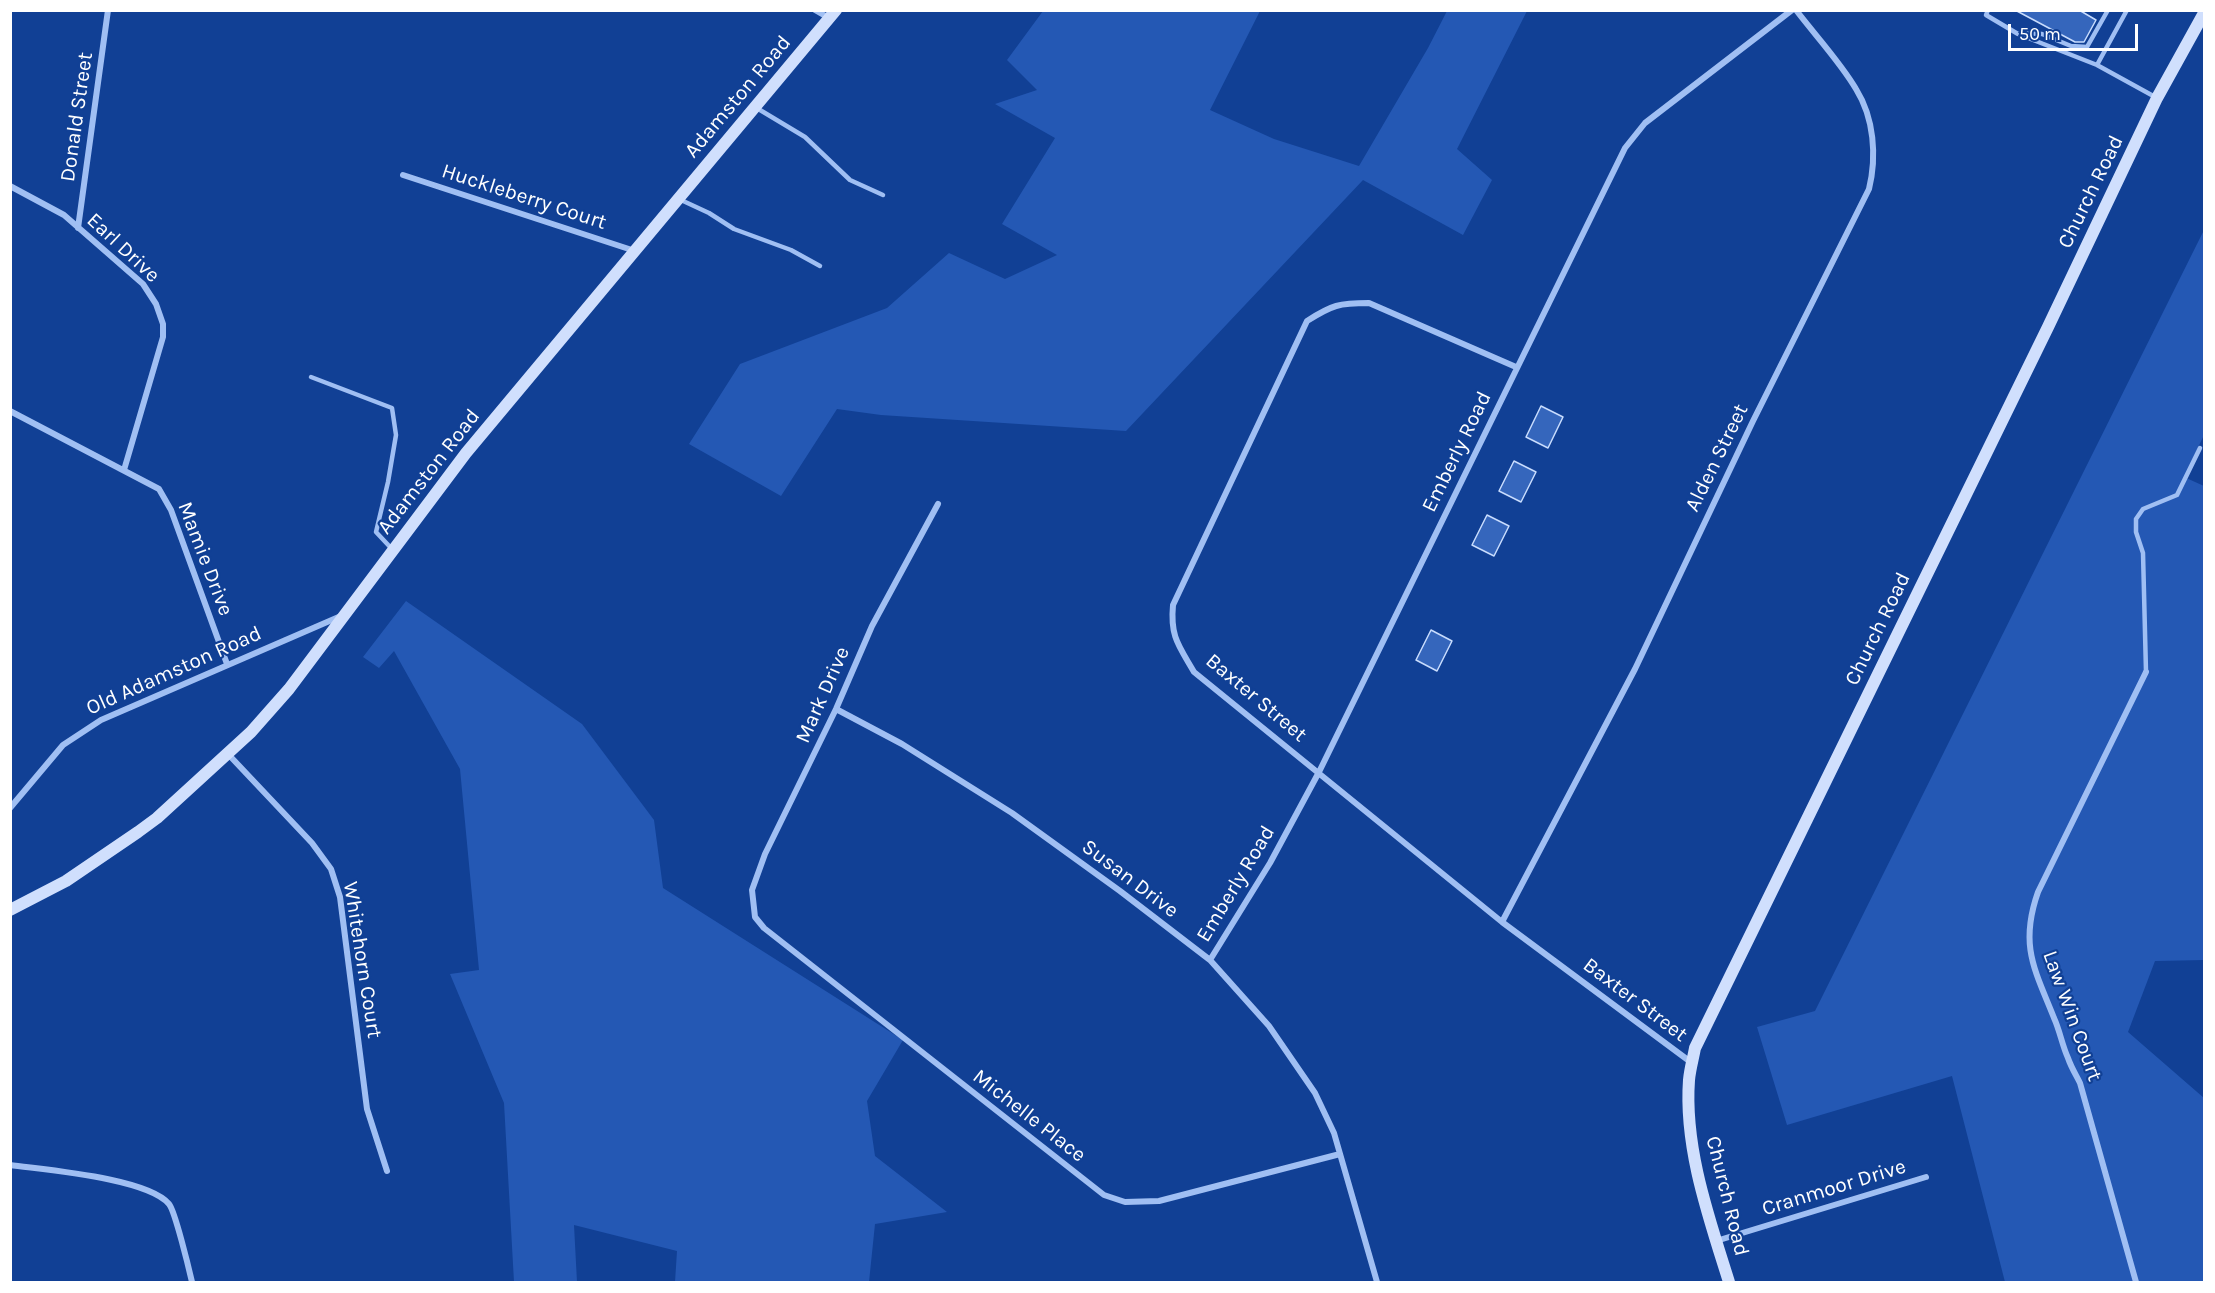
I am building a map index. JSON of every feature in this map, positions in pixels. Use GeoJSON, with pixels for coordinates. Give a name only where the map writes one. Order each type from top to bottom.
{"type":"FeatureCollection","features":[{"type":"Feature","properties":{"kind":"street"},"geometry":{"type":"LineString","coordinates":[[815,10],[833,14]]}},
{"type":"Feature","properties":{"kind":"street","name":"Emberly Road"},"geometry":{"type":"LineString","coordinates":[[1210,960],[1270,863],[1319,772],[1625,147],[1645,123],[1794,10]]}},
{"type":"Feature","properties":{"kind":"street","name":"Alden Street"},"geometry":{"type":"LineString","coordinates":[[1502,922],[1635,669],[1753,421],[1869,189],[1874,168],[1874,148],[1869,122],[1857,90],[1794,10]]}},
{"type":"Feature","properties":{"kind":"street","name":"Donald Street"},"geometry":{"type":"LineString","coordinates":[[78,228],[108,11]]}},
{"type":"Feature","properties":{"kind":"street","name":"Church Road"},"geometry":{"type":"LineString","coordinates":[[1729,1282],[1695,1162],[1689,1119],[1689,1080],[1695,1048],[2157,98],[2205,13]]}},
{"type":"Feature","properties":{"kind":"street","name":"Adamston Road"},"geometry":{"type":"LineString","coordinates":[[10,910],[66,881],[157,818],[251,732],[289,689],[466,453],[833,14]]}},
{"type":"Feature","properties":{"kind":"street","name":"Huckleberry Court"},"geometry":{"type":"LineString","coordinates":[[403,175],[635,251]]}},
{"type":"Feature","properties":{"kind":"street","name":"Earl Drive"},"geometry":{"type":"LineString","coordinates":[[10,186],[64,215],[142,284],[156,304],[163,324],[163,337],[124,470]]}},
{"type":"Feature","properties":{"kind":"street","name":"Baxter Street"},"geometry":{"type":"LineString","coordinates":[[1516,368],[1369,303],[1329,306],[1307,321],[1173,605],[1171,624],[1174,636],[1194,672],[1502,922],[1692,1063]]}},
{"type":"Feature","properties":{"kind":"street","name":"Mamie Drive"},"geometry":{"type":"LineString","coordinates":[[10,411],[159,489],[171,510],[226,664]]}},
{"type":"Feature","properties":{"kind":"street","name":"Mark Drive"},"geometry":{"type":"LineString","coordinates":[[754,905],[752,890],[765,854],[836,709],[872,626],[938,504]]}},
{"type":"Feature","properties":{"kind":"street","name":"Old Adamston Road"},"geometry":{"type":"LineString","coordinates":[[10,808],[63,745],[101,720],[226,664],[345,615]]}},
{"type":"Feature","properties":{"kind":"street","name":"Law Win Court"},"geometry":{"type":"LineString","coordinates":[[2136,1282],[2080,1083],[2067,1058],[2055,1018],[2040,986],[2031,959],[2030,939],[2031,918],[2038,892],[2146,672]]}},
{"type":"Feature","properties":{"kind":"street","name":"Susan Drive"},"geometry":{"type":"LineString","coordinates":[[836,709],[902,744],[1012,813],[1210,960],[1269,1026],[1316,1093],[1334,1133],[1377,1282]]}},
{"type":"Feature","properties":{"kind":"street","name":"Whitehorn Court"},"geometry":{"type":"LineString","coordinates":[[228,754],[312,843],[331,869],[340,897],[367,1108],[387,1172]]}},
{"type":"Feature","properties":{"kind":"street","name":"Michelle Place"},"geometry":{"type":"LineString","coordinates":[[754,905],[755,917],[764,928],[1104,1196],[1125,1202],[1159,1201],[1340,1154]]}},
{"type":"Feature","properties":{"kind":"street"},"geometry":{"type":"LineString","coordinates":[[10,1165],[111,1179],[159,1196],[171,1205],[192,1282]]}},
{"type":"Feature","properties":{"kind":"street","name":"Cranmoor Drive"},"geometry":{"type":"LineString","coordinates":[[1716,1241],[1926,1177]]}},
{"type":"Feature","properties":{"kind":"lane"},"geometry":{"type":"LineString","coordinates":[[1988,10],[1986,15],[2018,34],[2097,65],[2157,98]]}},
{"type":"Feature","properties":{"kind":"lane"},"geometry":{"type":"LineString","coordinates":[[2018,34],[2042,34],[2071,46],[2087,47],[2108,10]]}},
{"type":"Feature","properties":{"kind":"lane"},"geometry":{"type":"LineString","coordinates":[[2097,65],[2127,10]]}},
{"type":"Feature","properties":{"kind":"lane"},"geometry":{"type":"LineString","coordinates":[[755,107],[805,137],[850,180],[883,195]]}},
{"type":"Feature","properties":{"kind":"lane"},"geometry":{"type":"LineString","coordinates":[[678,199],[709,213],[734,229],[791,250],[820,266]]}},
{"type":"Feature","properties":{"kind":"lane"},"geometry":{"type":"LineString","coordinates":[[311,377],[392,408],[396,435],[376,532],[393,550]]}},
{"type":"Feature","properties":{"kind":"lane"},"geometry":{"type":"LineString","coordinates":[[2146,672],[2142,554],[2136,532],[2136,519],[2143,509],[2177,495],[2200,448]]}},
{"type":"Feature","properties":{"kind":"shaded area"},"geometry":{"type":"Polygon","coordinates":[[[1043,11],[1260,11],[1210,110],[1274,139],[1359,166],[1447,11],[1527,11],[1457,149],[1492,180],[1463,235],[1363,180],[1126,431],[881,415],[837,409],[781,496],[689,444],[740,364],[887,308],[949,253],[1005,279],[1057,255],[1002,224],[1055,138],[995,104],[1037,90],[1007,60],[1043,11]]]}},
{"type":"Feature","properties":{"kind":"shaded area"},"geometry":{"type":"Polygon","coordinates":[[[2204,230],[2204,435],[2184,477],[2204,486],[2204,960],[2155,961],[2128,1032],[2204,1098],[2204,1282],[2005,1282],[1952,1076],[1787,1125],[1757,1027],[1815,1011],[2204,230]]]}},
{"type":"Feature","properties":{"kind":"shaded area"},"geometry":{"type":"Polygon","coordinates":[[[406,601],[582,724],[654,820],[663,888],[903,1040],[867,1101],[875,1156],[947,1212],[875,1224],[869,1282],[675,1282],[677,1251],[574,1225],[577,1282],[514,1282],[504,1103],[450,974],[479,970],[460,769],[394,651],[379,668],[363,657],[406,601]]]}},
{"type":"Feature","properties":{"kind":"building"},"geometry":{"type":"Polygon","coordinates":[[[2015,10],[2079,10],[2096,20],[2084,42],[2075,42],[2015,10]]]}},
{"type":"Feature","properties":{"kind":"building"},"geometry":{"type":"Polygon","coordinates":[[[1541,406],[1563,417],[1548,448],[1526,437],[1541,406]]]}},
{"type":"Feature","properties":{"kind":"building"},"geometry":{"type":"Polygon","coordinates":[[[1514,461],[1536,472],[1521,502],[1499,491],[1514,461]]]}},
{"type":"Feature","properties":{"kind":"building"},"geometry":{"type":"Polygon","coordinates":[[[1487,515],[1509,526],[1494,556],[1472,545],[1487,515]]]}},
{"type":"Feature","properties":{"kind":"building"},"geometry":{"type":"Polygon","coordinates":[[[1431,630],[1452,641],[1437,671],[1416,660],[1431,630]]]}}]}
